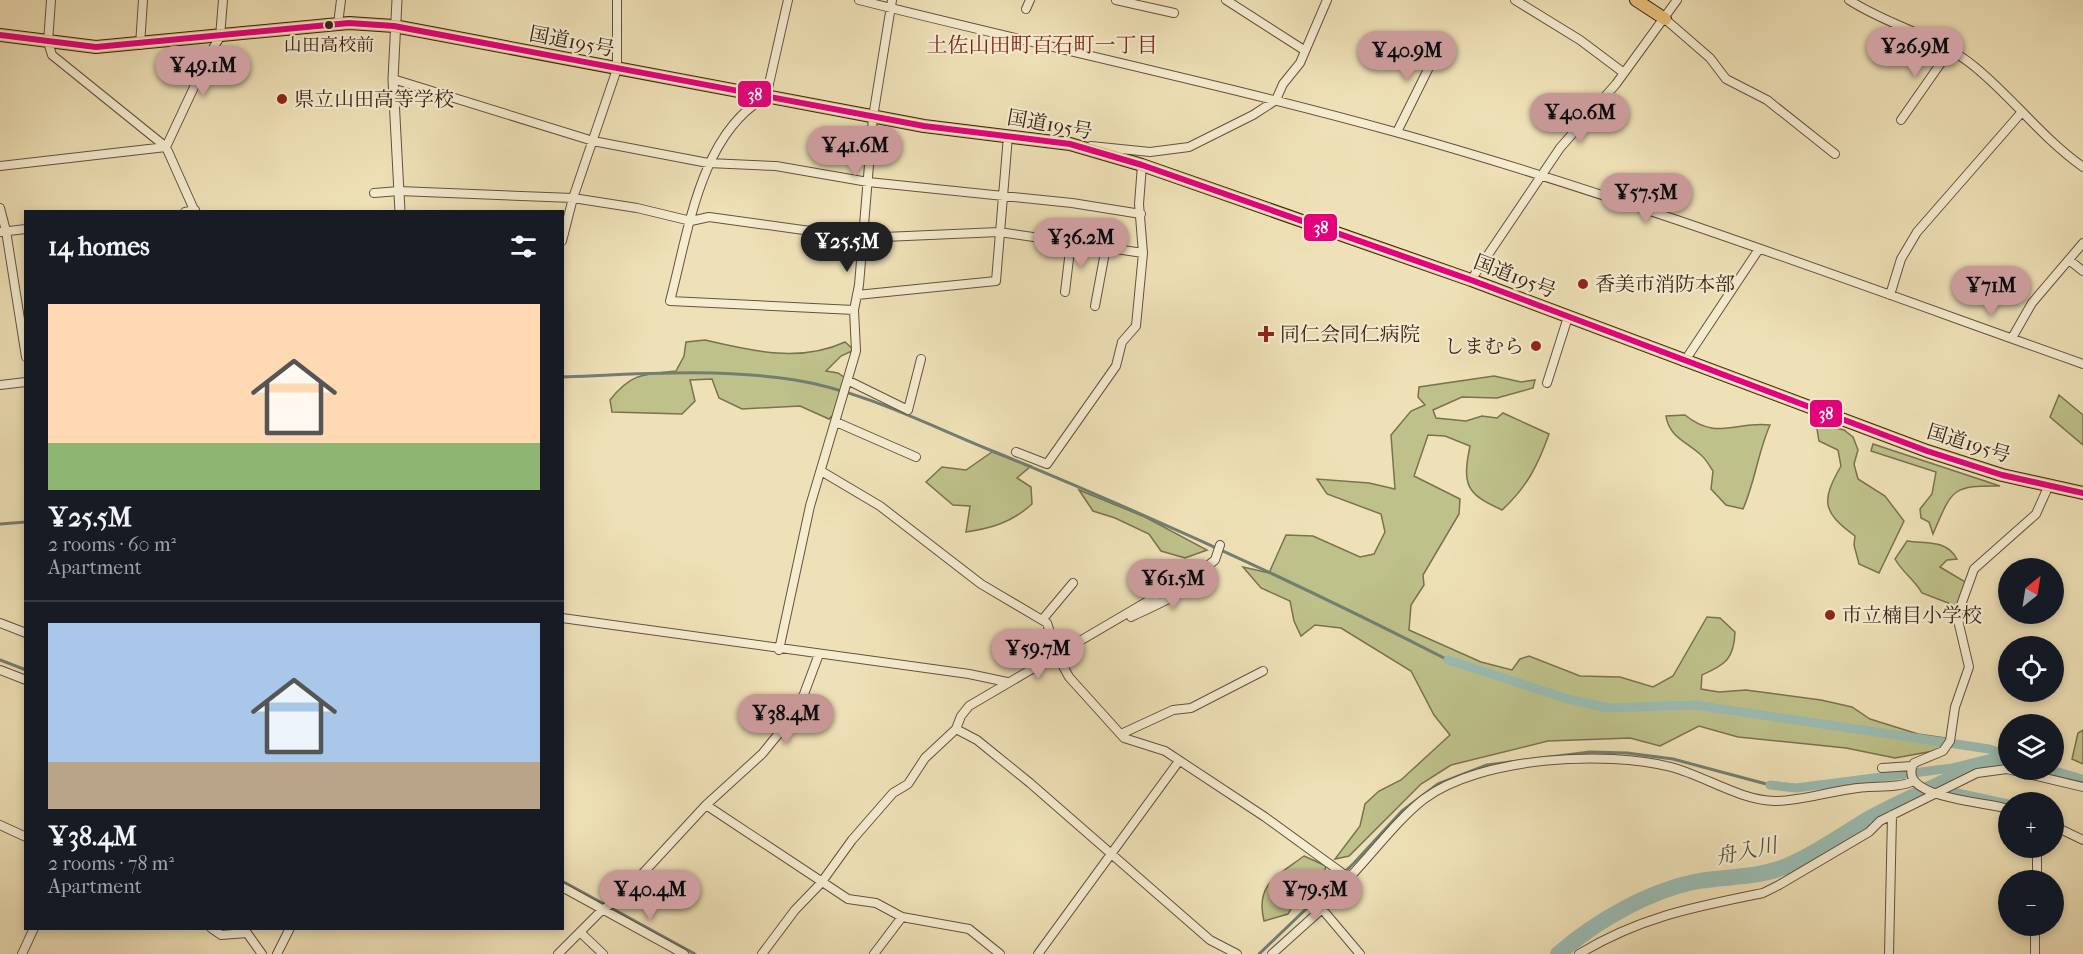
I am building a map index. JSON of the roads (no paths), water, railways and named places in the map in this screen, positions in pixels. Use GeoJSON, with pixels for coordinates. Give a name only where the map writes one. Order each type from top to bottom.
{"type":"FeatureCollection","features":[{"type":"Feature","properties":{"kind":"main road"},"geometry":{"type":"LineString","coordinates":[[1636,0],[1665,19]]}},
{"type":"Feature","properties":{"kind":"main road","name":"国道195号"},"geometry":{"type":"LineString","coordinates":[[0,35],[96,47],[140,45],[338,24],[394,26],[873,117],[1070,144],[1142,165],[1471,280],[1684,362],[1927,451],[2002,475],[2083,493]]}},
{"type":"Feature","properties":{"kind":"street"},"geometry":{"type":"LineString","coordinates":[[51,0],[48,42],[52,55],[166,147],[195,210]]}},
{"type":"Feature","properties":{"kind":"street"},"geometry":{"type":"LineString","coordinates":[[140,45],[143,0]]}},
{"type":"Feature","properties":{"kind":"street"},"geometry":{"type":"LineString","coordinates":[[166,147],[210,53],[220,37],[223,0]]}},
{"type":"Feature","properties":{"kind":"street"},"geometry":{"type":"LineString","coordinates":[[338,24],[341,0]]}},
{"type":"Feature","properties":{"kind":"street"},"geometry":{"type":"LineString","coordinates":[[397,0],[393,79],[400,210]]}},
{"type":"Feature","properties":{"kind":"street"},"geometry":{"type":"LineString","coordinates":[[564,232],[573,198],[617,69],[617,0]]}},
{"type":"Feature","properties":{"kind":"street"},"geometry":{"type":"LineString","coordinates":[[788,0],[766,97],[749,106],[708,163],[670,301],[854,310]]}},
{"type":"Feature","properties":{"kind":"street"},"geometry":{"type":"LineString","coordinates":[[859,0],[891,4],[1397,132],[1541,176],[1759,249],[2083,364]]}},
{"type":"Feature","properties":{"kind":"street"},"geometry":{"type":"LineString","coordinates":[[1026,9],[1030,0]]}},
{"type":"Feature","properties":{"kind":"street"},"geometry":{"type":"LineString","coordinates":[[1116,0],[1174,13]]}},
{"type":"Feature","properties":{"kind":"street"},"geometry":{"type":"LineString","coordinates":[[1226,0],[1304,50]]}},
{"type":"Feature","properties":{"kind":"street"},"geometry":{"type":"LineString","coordinates":[[1070,144],[1150,152],[1189,147],[1253,115],[1275,100],[1283,84],[1299,63],[1327,0]]}},
{"type":"Feature","properties":{"kind":"street"},"geometry":{"type":"LineString","coordinates":[[1515,0],[1580,40],[1624,73]]}},
{"type":"Feature","properties":{"kind":"street"},"geometry":{"type":"LineString","coordinates":[[1471,280],[1560,148],[1624,73],[1677,0]]}},
{"type":"Feature","properties":{"kind":"street"},"geometry":{"type":"LineString","coordinates":[[1849,0],[1868,13],[1950,50],[1975,66],[2062,152],[2082,165]]}},
{"type":"Feature","properties":{"kind":"street"},"geometry":{"type":"LineString","coordinates":[[779,650],[810,506],[856,351],[854,310],[873,117],[891,4]]}},
{"type":"Feature","properties":{"kind":"street"},"geometry":{"type":"LineString","coordinates":[[1665,19],[1710,58],[1726,79],[1767,100],[1835,154]]}},
{"type":"Feature","properties":{"kind":"street"},"geometry":{"type":"LineString","coordinates":[[1397,132],[1441,43]]}},
{"type":"Feature","properties":{"kind":"street"},"geometry":{"type":"LineString","coordinates":[[1901,120],[1950,50]]}},
{"type":"Feature","properties":{"kind":"street"},"geometry":{"type":"LineString","coordinates":[[393,79],[593,141],[708,163],[776,166],[868,182],[1002,195],[1141,214]]}},
{"type":"Feature","properties":{"kind":"street"},"geometry":{"type":"LineString","coordinates":[[1890,295],[1901,259],[1917,232],[2021,113]]}},
{"type":"Feature","properties":{"kind":"street"},"geometry":{"type":"LineString","coordinates":[[857,295],[996,281],[1008,136]]}},
{"type":"Feature","properties":{"kind":"street"},"geometry":{"type":"LineString","coordinates":[[0,165],[166,147]]}},
{"type":"Feature","properties":{"kind":"street"},"geometry":{"type":"LineString","coordinates":[[1016,452],[1047,464],[1116,366],[1122,342],[1136,326],[1143,253],[1141,214],[1138,204],[1142,165]]}},
{"type":"Feature","properties":{"kind":"street"},"geometry":{"type":"LineString","coordinates":[[374,194],[399,191],[573,198],[638,208],[691,221],[709,217],[861,238],[999,232],[1143,253]]}},
{"type":"Feature","properties":{"kind":"street"},"geometry":{"type":"LineString","coordinates":[[0,208],[24,346]]}},
{"type":"Feature","properties":{"kind":"street"},"geometry":{"type":"LineString","coordinates":[[3,231],[24,229]]}},
{"type":"Feature","properties":{"kind":"street"},"geometry":{"type":"LineString","coordinates":[[1065,292],[1071,242]]}},
{"type":"Feature","properties":{"kind":"street"},"geometry":{"type":"LineString","coordinates":[[2012,338],[2032,303],[2083,243]]}},
{"type":"Feature","properties":{"kind":"street"},"geometry":{"type":"LineString","coordinates":[[1095,306],[1106,247]]}},
{"type":"Feature","properties":{"kind":"street"},"geometry":{"type":"LineString","coordinates":[[1684,362],[1759,249]]}},
{"type":"Feature","properties":{"kind":"street"},"geometry":{"type":"LineString","coordinates":[[2069,260],[2083,271]]}},
{"type":"Feature","properties":{"kind":"street"},"geometry":{"type":"LineString","coordinates":[[1547,383],[1568,317]]}},
{"type":"Feature","properties":{"kind":"street"},"geometry":{"type":"LineString","coordinates":[[848,383],[908,410],[921,359]]}},
{"type":"Feature","properties":{"kind":"street"},"geometry":{"type":"LineString","coordinates":[[0,385],[24,382]]}},
{"type":"Feature","properties":{"kind":"street"},"geometry":{"type":"LineString","coordinates":[[836,422],[916,457]]}},
{"type":"Feature","properties":{"kind":"street"},"geometry":{"type":"LineString","coordinates":[[822,471],[880,506],[981,584],[1047,623],[1057,655],[1069,677],[1124,738],[1165,752],[1265,817],[1347,877]]}},
{"type":"Feature","properties":{"kind":"street"},"geometry":{"type":"LineString","coordinates":[[1882,768],[1911,768],[1919,760],[1948,745],[1955,707],[1969,667],[1957,616],[1970,578],[1980,562],[2036,514],[2049,486]]}},
{"type":"Feature","properties":{"kind":"street"},"geometry":{"type":"LineString","coordinates":[[762,954],[795,910],[821,883],[852,840],[893,793],[908,784],[925,758],[956,729],[961,716],[969,706],[1206,567],[1215,560],[1220,545]]}},
{"type":"Feature","properties":{"kind":"street"},"geometry":{"type":"LineString","coordinates":[[1042,620],[1073,584]]}},
{"type":"Feature","properties":{"kind":"street"},"geometry":{"type":"LineString","coordinates":[[564,618],[779,650],[969,674],[1007,682]]}},
{"type":"Feature","properties":{"kind":"street"},"geometry":{"type":"LineString","coordinates":[[0,623],[24,632]]}},
{"type":"Feature","properties":{"kind":"street"},"geometry":{"type":"LineString","coordinates":[[558,954],[602,910],[616,900],[706,805],[762,754],[784,727],[804,694],[819,654]]}},
{"type":"Feature","properties":{"kind":"street"},"geometry":{"type":"LineString","coordinates":[[0,670],[24,679]]}},
{"type":"Feature","properties":{"kind":"street"},"geometry":{"type":"LineString","coordinates":[[1121,734],[1173,710],[1191,708],[1263,671]]}},
{"type":"Feature","properties":{"kind":"street"},"geometry":{"type":"LineString","coordinates":[[956,729],[977,740],[1111,852],[1210,940],[1237,954]]}},
{"type":"Feature","properties":{"kind":"street"},"geometry":{"type":"LineString","coordinates":[[1272,954],[1322,909],[1347,877],[1423,800],[1441,788],[1488,771],[1538,762],[1590,757],[1626,760],[1671,767],[1749,795],[1775,801],[1914,780]]}},
{"type":"Feature","properties":{"kind":"street"},"geometry":{"type":"LineString","coordinates":[[1038,954],[1179,761]]}},
{"type":"Feature","properties":{"kind":"street"},"geometry":{"type":"LineString","coordinates":[[1911,768],[1914,780],[1930,791],[1998,807]]}},
{"type":"Feature","properties":{"kind":"street"},"geometry":{"type":"LineString","coordinates":[[1579,954],[1612,934],[1642,921],[1762,893],[1779,885],[1930,791],[1977,772],[2007,769],[2083,787]]}},
{"type":"Feature","properties":{"kind":"street"},"geometry":{"type":"LineString","coordinates":[[706,805],[848,899],[876,903],[902,917],[969,929],[1000,954]]}},
{"type":"Feature","properties":{"kind":"street"},"geometry":{"type":"LineString","coordinates":[[1889,954],[1892,815]]}},
{"type":"Feature","properties":{"kind":"street"},"geometry":{"type":"LineString","coordinates":[[0,825],[24,836]]}},
{"type":"Feature","properties":{"kind":"street"},"geometry":{"type":"LineString","coordinates":[[2064,831],[2083,840]]}},
{"type":"Feature","properties":{"kind":"street"},"geometry":{"type":"LineString","coordinates":[[564,888],[684,954]]}},
{"type":"Feature","properties":{"kind":"street"},"geometry":{"type":"LineString","coordinates":[[1322,909],[1360,954]]}},
{"type":"Feature","properties":{"kind":"street"},"geometry":{"type":"LineString","coordinates":[[874,954],[902,917]]}},
{"type":"Feature","properties":{"kind":"street"},"geometry":{"type":"LineString","coordinates":[[22,954],[33,930]]}},
{"type":"Feature","properties":{"kind":"street"},"geometry":{"type":"LineString","coordinates":[[214,930],[221,935],[247,933],[262,954]]}},
{"type":"Feature","properties":{"kind":"street"},"geometry":{"type":"LineString","coordinates":[[278,954],[289,930]]}},
{"type":"Feature","properties":{"kind":"street"},"geometry":{"type":"LineString","coordinates":[[581,933],[603,954]]}},
{"type":"Feature","properties":{"kind":"street"},"geometry":{"type":"LineString","coordinates":[[2035,954],[2036,936]]}},
{"type":"Feature","properties":{"kind":"waterway"},"geometry":{"type":"LineString","coordinates":[[564,377],[679,373],[737,374],[795,380],[846,392],[921,421],[1167,525],[1280,577],[1448,660]]}},
{"type":"Feature","properties":{"kind":"waterway"},"geometry":{"type":"LineString","coordinates":[[0,524],[24,522]]}},
{"type":"Feature","properties":{"kind":"waterway"},"geometry":{"type":"LineString","coordinates":[[0,660],[24,669]]}},
{"type":"Feature","properties":{"kind":"waterway"},"geometry":{"type":"LineString","coordinates":[[1448,660],[1568,699],[1608,708],[1695,705],[1998,752]]}},
{"type":"Feature","properties":{"kind":"waterway"},"geometry":{"type":"LineString","coordinates":[[1259,954],[1354,863],[1402,811],[1438,784],[1487,765],[1590,752],[1627,753],[1673,759],[1770,785]]}},
{"type":"Feature","properties":{"kind":"waterway"},"geometry":{"type":"LineString","coordinates":[[1770,785],[1796,788],[1952,768],[1992,758],[1998,760]]}},
{"type":"Feature","properties":{"kind":"waterway","name":"舟入川"},"geometry":{"type":"LineString","coordinates":[[1558,954],[1589,930],[1643,899],[1680,885],[1756,874],[1789,865],[1884,811],[1983,764],[1998,765]]}},
{"type":"Feature","properties":{"kind":"waterway","name":"舟入川"},"geometry":{"type":"LineString","coordinates":[[2064,777],[2083,783]]}},
{"type":"Feature","properties":{"kind":"waterway"},"geometry":{"type":"LineString","coordinates":[[1934,788],[1998,802]]}},
{"type":"Feature","properties":{"kind":"waterway"},"geometry":{"type":"LineString","coordinates":[[564,882],[695,954]]}},
{"type":"Feature","properties":{"kind":"place","name":"山田高校前"},"geometry":{"type":"Point","coordinates":[329,25]}},
{"type":"Feature","properties":{"kind":"place","name":"県立山田高等学校"},"geometry":{"type":"Point","coordinates":[282,99]}},
{"type":"Feature","properties":{"kind":"place","name":"香美市消防本部"},"geometry":{"type":"Point","coordinates":[1583,284]}},
{"type":"Feature","properties":{"kind":"place","name":"同仁会同仁病院"},"geometry":{"type":"Point","coordinates":[1266,334]}},
{"type":"Feature","properties":{"kind":"place","name":"しまむら"},"geometry":{"type":"Point","coordinates":[1536,346]}},
{"type":"Feature","properties":{"kind":"place","name":"市立楠目小学校"},"geometry":{"type":"Point","coordinates":[1830,615]}},
{"type":"Feature","properties":{"kind":"district","name":"土佐山田町百石町一丁目"},"geometry":{"type":"Point","coordinates":[1042,45]}}]}
